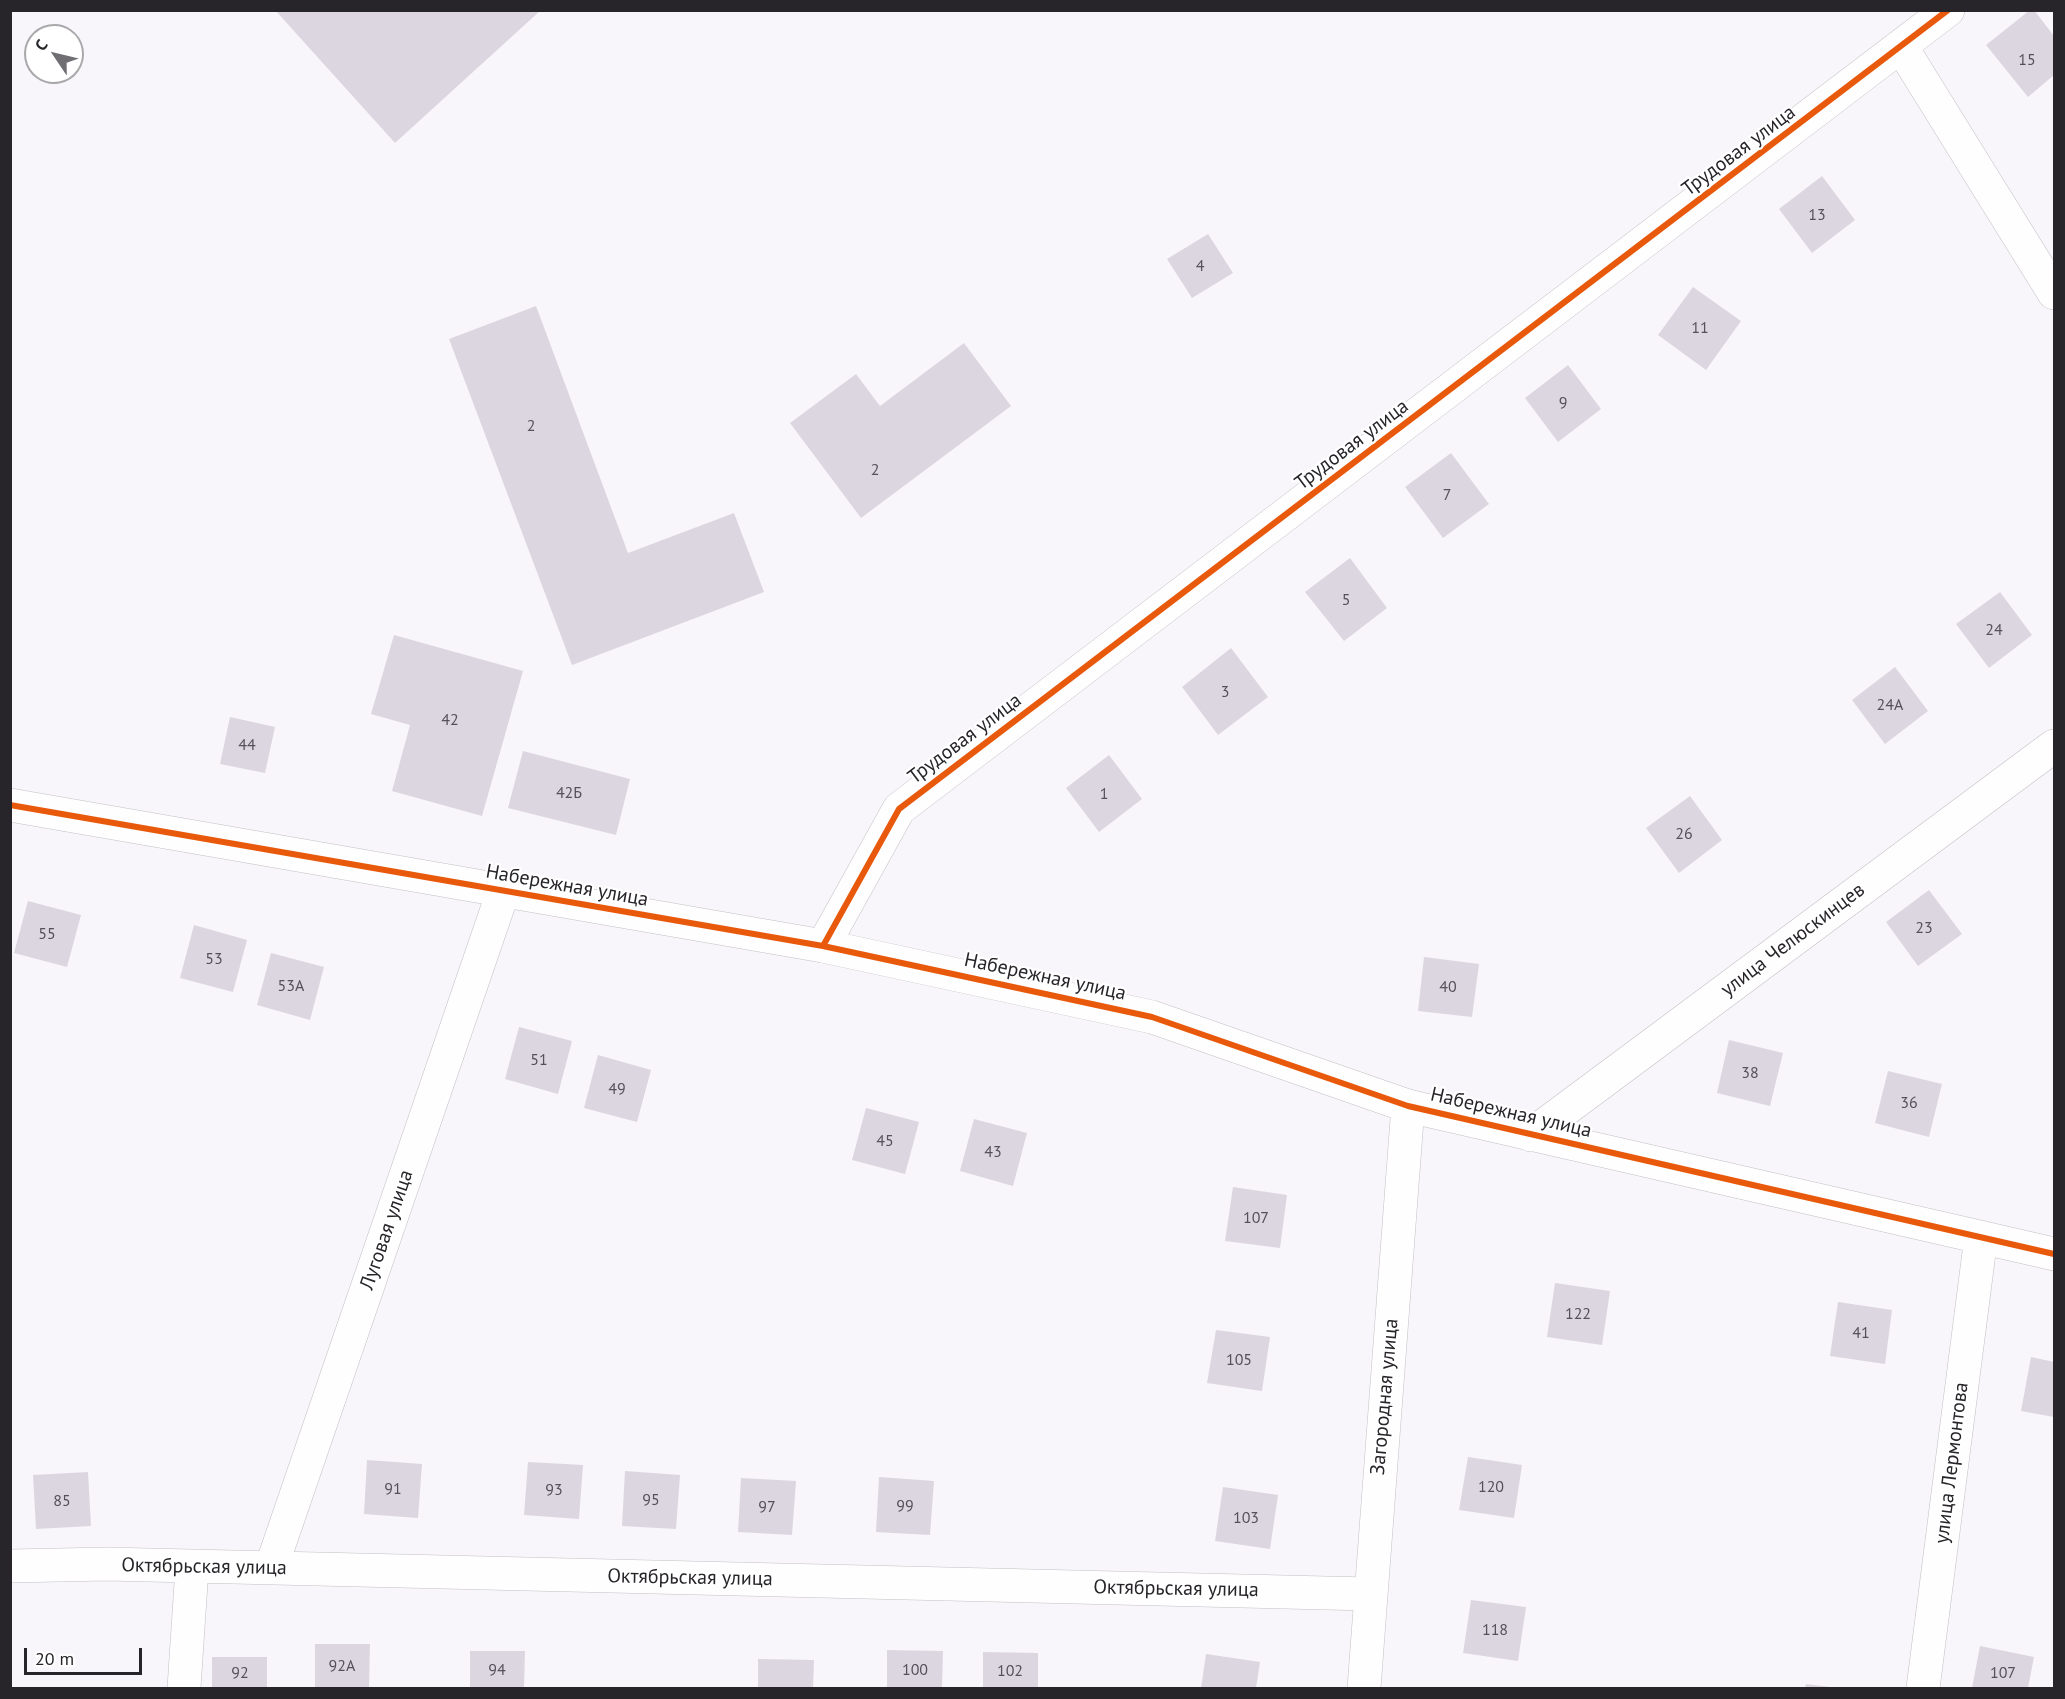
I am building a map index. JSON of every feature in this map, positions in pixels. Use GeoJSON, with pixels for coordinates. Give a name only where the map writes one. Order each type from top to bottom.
{"type":"FeatureCollection","features":[{"type":"Feature","properties":{"kind":"street","name":"Трудовая улица"},"geometry":{"type":"LineString","coordinates":[[823,946],[899,809],[1902,48],[1948,10]]}},
{"type":"Feature","properties":{"kind":"street"},"geometry":{"type":"LineString","coordinates":[[1902,48],[2055,293]]}},
{"type":"Feature","properties":{"kind":"street","name":"улица Челюскинцев"},"geometry":{"type":"LineString","coordinates":[[1531,1134],[2055,746]]}},
{"type":"Feature","properties":{"kind":"street","name":"Набережная улица"},"geometry":{"type":"LineString","coordinates":[[10,805],[823,946],[1152,1017],[1408,1106],[2055,1254]]}},
{"type":"Feature","properties":{"kind":"street","name":"Луговая улица"},"geometry":{"type":"LineString","coordinates":[[271,1568],[502,892]]}},
{"type":"Feature","properties":{"kind":"street","name":"Загородная улица"},"geometry":{"type":"LineString","coordinates":[[1364,1689],[1369,1594],[1408,1106]]}},
{"type":"Feature","properties":{"kind":"street","name":"улица Лермонтова"},"geometry":{"type":"LineString","coordinates":[[1923,1689],[1981,1237]]}},
{"type":"Feature","properties":{"kind":"street","name":"Октябрьская улица"},"geometry":{"type":"LineString","coordinates":[[10,1566],[107,1564],[192,1568],[1369,1594]]}},
{"type":"Feature","properties":{"kind":"street"},"geometry":{"type":"LineString","coordinates":[[184,1689],[192,1568]]}},
{"type":"Feature","properties":{"kind":"building"},"geometry":{"type":"Polygon","coordinates":[[[275,10],[541,10],[395,143],[275,10]]]}},
{"type":"Feature","properties":{"kind":"building"},"geometry":{"type":"Polygon","coordinates":[[[2030,10],[2034,10],[2054,36],[2054,75],[2028,97],[1986,45],[2030,10]]]}},
{"type":"Feature","properties":{"kind":"building"},"geometry":{"type":"Polygon","coordinates":[[[1822,176],[1855,220],[1812,253],[1779,209],[1822,176]]]}},
{"type":"Feature","properties":{"kind":"building"},"geometry":{"type":"Polygon","coordinates":[[[1208,234],[1233,273],[1192,298],[1167,259],[1208,234]]]}},
{"type":"Feature","properties":{"kind":"building"},"geometry":{"type":"Polygon","coordinates":[[[1693,287],[1741,321],[1706,370],[1658,335],[1693,287]]]}},
{"type":"Feature","properties":{"kind":"building"},"geometry":{"type":"Polygon","coordinates":[[[536,306],[628,553],[734,513],[764,592],[572,665],[449,339],[536,306]]]}},
{"type":"Feature","properties":{"kind":"building"},"geometry":{"type":"Polygon","coordinates":[[[964,343],[1011,406],[861,518],[790,423],[856,374],[880,406],[964,343]]]}},
{"type":"Feature","properties":{"kind":"building"},"geometry":{"type":"Polygon","coordinates":[[[1568,365],[1601,409],[1558,442],[1525,398],[1568,365]]]}},
{"type":"Feature","properties":{"kind":"building"},"geometry":{"type":"Polygon","coordinates":[[[1451,453],[1489,504],[1443,538],[1405,487],[1451,453]]]}},
{"type":"Feature","properties":{"kind":"building"},"geometry":{"type":"Polygon","coordinates":[[[1350,558],[1387,608],[1344,641],[1305,592],[1350,558]]]}},
{"type":"Feature","properties":{"kind":"building"},"geometry":{"type":"Polygon","coordinates":[[[2000,592],[2032,635],[1989,668],[1956,624],[2000,592]]]}},
{"type":"Feature","properties":{"kind":"building"},"geometry":{"type":"Polygon","coordinates":[[[394,635],[523,671],[482,816],[392,791],[410,725],[371,714],[394,635]]]}},
{"type":"Feature","properties":{"kind":"building"},"geometry":{"type":"Polygon","coordinates":[[[1231,648],[1268,697],[1218,735],[1182,687],[1231,648]]]}},
{"type":"Feature","properties":{"kind":"building"},"geometry":{"type":"Polygon","coordinates":[[[1895,667],[1928,711],[1885,744],[1852,700],[1895,667]]]}},
{"type":"Feature","properties":{"kind":"building"},"geometry":{"type":"Polygon","coordinates":[[[230,717],[275,727],[265,773],[220,764],[230,717]]]}},
{"type":"Feature","properties":{"kind":"building"},"geometry":{"type":"Polygon","coordinates":[[[523,751],[630,779],[616,835],[508,808],[523,751]]]}},
{"type":"Feature","properties":{"kind":"building"},"geometry":{"type":"Polygon","coordinates":[[[1109,755],[1142,799],[1099,832],[1066,788],[1109,755]]]}},
{"type":"Feature","properties":{"kind":"building"},"geometry":{"type":"Polygon","coordinates":[[[1690,796],[1722,840],[1679,873],[1646,828],[1690,796]]]}},
{"type":"Feature","properties":{"kind":"building"},"geometry":{"type":"Polygon","coordinates":[[[1929,890],[1962,934],[1918,966],[1886,922],[1929,890]]]}},
{"type":"Feature","properties":{"kind":"building"},"geometry":{"type":"Polygon","coordinates":[[[28,901],[81,915],[67,967],[14,953],[28,901]]]}},
{"type":"Feature","properties":{"kind":"building"},"geometry":{"type":"Polygon","coordinates":[[[194,925],[247,940],[233,992],[180,978],[194,925]]]}},
{"type":"Feature","properties":{"kind":"building"},"geometry":{"type":"Polygon","coordinates":[[[271,953],[324,967],[310,1020],[257,1005],[271,953]]]}},
{"type":"Feature","properties":{"kind":"building"},"geometry":{"type":"Polygon","coordinates":[[[1424,957],[1479,964],[1472,1017],[1418,1011],[1424,957]]]}},
{"type":"Feature","properties":{"kind":"building"},"geometry":{"type":"Polygon","coordinates":[[[519,1027],[572,1041],[558,1094],[505,1079],[519,1027]]]}},
{"type":"Feature","properties":{"kind":"building"},"geometry":{"type":"Polygon","coordinates":[[[1729,1040],[1783,1053],[1770,1106],[1717,1093],[1729,1040]]]}},
{"type":"Feature","properties":{"kind":"building"},"geometry":{"type":"Polygon","coordinates":[[[598,1055],[651,1070],[637,1122],[584,1108],[598,1055]]]}},
{"type":"Feature","properties":{"kind":"building"},"geometry":{"type":"Polygon","coordinates":[[[1888,1071],[1942,1084],[1929,1137],[1875,1123],[1888,1071]]]}},
{"type":"Feature","properties":{"kind":"building"},"geometry":{"type":"Polygon","coordinates":[[[866,1108],[919,1122],[905,1174],[852,1160],[866,1108]]]}},
{"type":"Feature","properties":{"kind":"building"},"geometry":{"type":"Polygon","coordinates":[[[974,1119],[1027,1133],[1013,1186],[960,1171],[974,1119]]]}},
{"type":"Feature","properties":{"kind":"building"},"geometry":{"type":"Polygon","coordinates":[[[1233,1187],[1287,1195],[1280,1248],[1225,1241],[1233,1187]]]}},
{"type":"Feature","properties":{"kind":"building"},"geometry":{"type":"Polygon","coordinates":[[[1555,1283],[1610,1291],[1602,1345],[1547,1337],[1555,1283]]]}},
{"type":"Feature","properties":{"kind":"building"},"geometry":{"type":"Polygon","coordinates":[[[1838,1302],[1892,1310],[1885,1364],[1830,1356],[1838,1302]]]}},
{"type":"Feature","properties":{"kind":"building"},"geometry":{"type":"Polygon","coordinates":[[[1216,1330],[1270,1337],[1262,1391],[1207,1383],[1216,1330]]]}},
{"type":"Feature","properties":{"kind":"building"},"geometry":{"type":"Polygon","coordinates":[[[2031,1357],[2054,1362],[2054,1417],[2021,1411],[2031,1357]]]}},
{"type":"Feature","properties":{"kind":"building"},"geometry":{"type":"Polygon","coordinates":[[[1468,1457],[1522,1465],[1514,1518],[1459,1510],[1468,1457]]]}},
{"type":"Feature","properties":{"kind":"building"},"geometry":{"type":"Polygon","coordinates":[[[367,1460],[422,1464],[418,1518],[364,1514],[367,1460]]]}},
{"type":"Feature","properties":{"kind":"building"},"geometry":{"type":"Polygon","coordinates":[[[528,1462],[583,1465],[579,1519],[524,1515],[528,1462]]]}},
{"type":"Feature","properties":{"kind":"building"},"geometry":{"type":"Polygon","coordinates":[[[625,1471],[680,1475],[676,1529],[622,1526],[625,1471]]]}},
{"type":"Feature","properties":{"kind":"building"},"geometry":{"type":"Polygon","coordinates":[[[88,1472],[91,1526],[36,1529],[33,1475],[88,1472]]]}},
{"type":"Feature","properties":{"kind":"building"},"geometry":{"type":"Polygon","coordinates":[[[879,1477],[934,1481],[930,1535],[876,1532],[879,1477]]]}},
{"type":"Feature","properties":{"kind":"building"},"geometry":{"type":"Polygon","coordinates":[[[741,1478],[796,1481],[792,1535],[738,1532],[741,1478]]]}},
{"type":"Feature","properties":{"kind":"building"},"geometry":{"type":"Polygon","coordinates":[[[1223,1487],[1278,1495],[1270,1549],[1215,1541],[1223,1487]]]}},
{"type":"Feature","properties":{"kind":"building"},"geometry":{"type":"Polygon","coordinates":[[[1471,1600],[1526,1607],[1518,1661],[1463,1653],[1471,1600]]]}},
{"type":"Feature","properties":{"kind":"building"},"geometry":{"type":"Polygon","coordinates":[[[315,1644],[370,1644],[369,1688],[315,1688],[315,1644]]]}},
{"type":"Feature","properties":{"kind":"building"},"geometry":{"type":"Polygon","coordinates":[[[1980,1646],[2034,1657],[2028,1688],[1972,1688],[1980,1646]]]}},
{"type":"Feature","properties":{"kind":"building"},"geometry":{"type":"Polygon","coordinates":[[[887,1650],[943,1651],[942,1688],[887,1688],[887,1650]]]}},
{"type":"Feature","properties":{"kind":"building"},"geometry":{"type":"Polygon","coordinates":[[[470,1651],[525,1651],[524,1688],[470,1688],[470,1651]]]}},
{"type":"Feature","properties":{"kind":"building"},"geometry":{"type":"Polygon","coordinates":[[[983,1652],[1038,1653],[1038,1688],[983,1688],[983,1652]]]}},
{"type":"Feature","properties":{"kind":"building"},"geometry":{"type":"Polygon","coordinates":[[[1206,1654],[1260,1662],[1256,1688],[1201,1688],[1206,1654]]]}},
{"type":"Feature","properties":{"kind":"building"},"geometry":{"type":"Polygon","coordinates":[[[212,1657],[267,1657],[267,1688],[212,1688],[212,1657]]]}},
{"type":"Feature","properties":{"kind":"building"},"geometry":{"type":"Polygon","coordinates":[[[758,1659],[814,1660],[813,1688],[758,1688],[758,1659]]]}},
{"type":"Feature","properties":{"kind":"building"},"geometry":{"type":"Polygon","coordinates":[[[1806,1684],[1830,1687],[1830,1688],[1805,1688],[1806,1684]]]}},
{"type":"Feature","properties":{"kind":"cycle path"},"geometry":{"type":"LineString","coordinates":[[823,946],[899,809],[1948,10]]}},
{"type":"Feature","properties":{"kind":"cycle path"},"geometry":{"type":"LineString","coordinates":[[10,805],[823,946],[1152,1017],[1408,1106],[2054,1254]]}}]}
